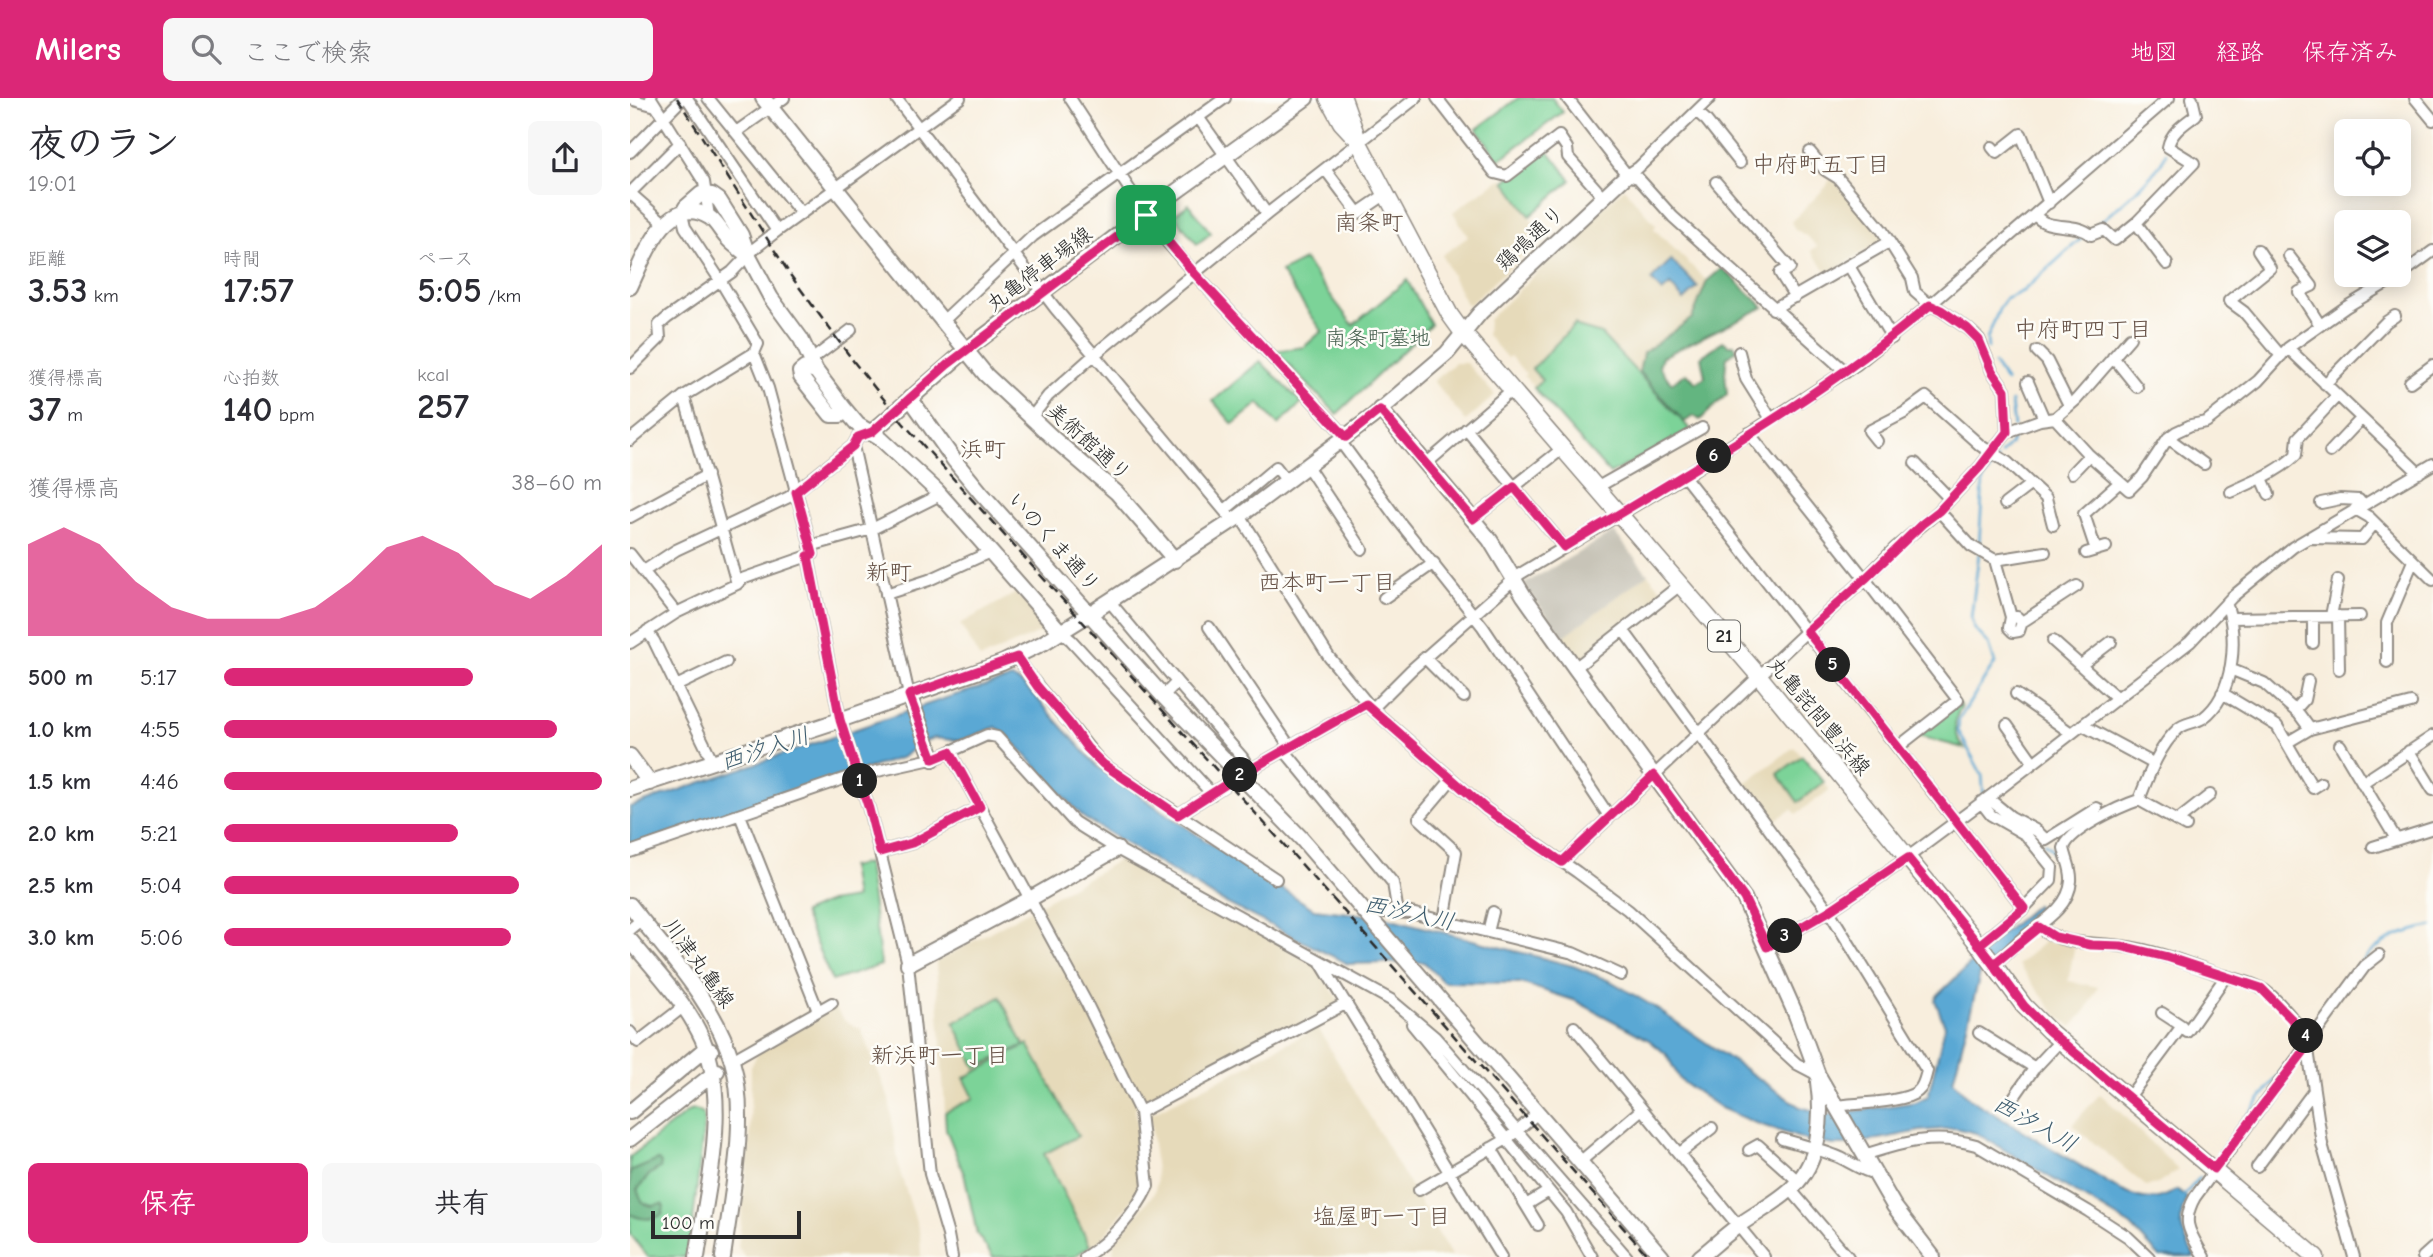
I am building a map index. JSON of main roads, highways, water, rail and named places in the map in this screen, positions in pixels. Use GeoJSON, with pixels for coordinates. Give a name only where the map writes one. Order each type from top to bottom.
{"type":"FeatureCollection","features":[{"type":"Feature","properties":{"kind":"main road","name":"丸亀詫間豊浜線"},"geometry":{"type":"LineString","coordinates":[[1328,98],[1341,122],[1359,142]]}},
{"type":"Feature","properties":{"kind":"main road","name":"丸亀詫間豊浜線"},"geometry":{"type":"LineString","coordinates":[[1343,98],[1359,142],[1450,315],[1463,333],[1759,676],[1979,945],[2024,1006],[2316,1257]]}},
{"type":"Feature","properties":{"kind":"water"},"geometry":{"type":"Polygon","coordinates":[[[1671,260],[1698,287],[1684,300],[1670,285],[1662,292],[1651,280],[1671,260]]]}},
{"type":"Feature","properties":{"kind":"water"},"geometry":{"type":"Polygon","coordinates":[[[1012,678],[1034,695],[1098,767],[1209,843],[1314,909],[1384,917],[1573,966],[1612,982],[1651,1005],[1800,1107],[1829,1115],[1916,1102],[1928,1096],[1945,1026],[1935,1000],[1997,938],[2036,905],[2044,916],[1980,974],[1953,1081],[1970,1099],[2122,1191],[2149,1199],[2162,1197],[2176,1190],[2187,1198],[2181,1221],[2195,1257],[2160,1257],[2131,1226],[1976,1133],[1955,1128],[1920,1131],[1849,1145],[1809,1141],[1721,1108],[1680,1080],[1667,1055],[1649,1040],[1576,1001],[1521,983],[1443,982],[1424,962],[1348,964],[1218,899],[1084,818],[1008,736],[996,727],[961,741],[934,738],[921,743],[903,757],[630,846],[630,807],[949,697],[1012,678]]]}},
{"type":"Feature","properties":{"kind":"waterway"},"geometry":{"type":"LineString","coordinates":[[2091,230],[2144,183],[2166,153]]}},
{"type":"Feature","properties":{"kind":"waterway"},"geometry":{"type":"LineString","coordinates":[[1988,348],[1987,339],[2006,299],[2023,291],[2086,234]]}},
{"type":"Feature","properties":{"kind":"waterway"},"geometry":{"type":"LineString","coordinates":[[1994,364],[2006,382]]}},
{"type":"Feature","properties":{"kind":"waterway"},"geometry":{"type":"LineString","coordinates":[[2011,402],[2014,427]]}},
{"type":"Feature","properties":{"kind":"waterway"},"geometry":{"type":"LineString","coordinates":[[2001,454],[2011,443],[2013,433]]}},
{"type":"Feature","properties":{"kind":"waterway"},"geometry":{"type":"LineString","coordinates":[[1979,546],[1983,481],[1997,459]]}},
{"type":"Feature","properties":{"kind":"waterway"},"geometry":{"type":"LineString","coordinates":[[1979,553],[1971,618],[1974,628],[1989,644],[1995,663],[1959,719],[1958,730],[1982,775],[1984,798]]}},
{"type":"Feature","properties":{"kind":"waterway"},"geometry":{"type":"LineString","coordinates":[[2042,914],[2056,903],[2067,883],[2051,849],[2044,843]]}},
{"type":"Feature","properties":{"kind":"waterway"},"geometry":{"type":"LineString","coordinates":[[2363,961],[2377,947],[2394,937],[2433,926]]}},
{"type":"Feature","properties":{"kind":"waterway"},"geometry":{"type":"LineString","coordinates":[[2219,1153],[2286,1065]]}},
{"type":"Feature","properties":{"kind":"waterway"},"geometry":{"type":"LineString","coordinates":[[2182,1198],[2200,1177]]}},
{"type":"Feature","properties":{"kind":"railway"},"geometry":{"type":"LineString","coordinates":[[677,98],[791,276],[903,423],[1351,919],[1649,1257]]}},
{"type":"Feature","properties":{"kind":"district","name":"中府町五丁目"},"geometry":{"type":"Point","coordinates":[1821,164]}},
{"type":"Feature","properties":{"kind":"district","name":"南条町"},"geometry":{"type":"Point","coordinates":[1369,222]}},
{"type":"Feature","properties":{"kind":"district","name":"中府町四丁目"},"geometry":{"type":"Point","coordinates":[2083,329]}},
{"type":"Feature","properties":{"kind":"district","name":"浜町"},"geometry":{"type":"Point","coordinates":[983,449]}},
{"type":"Feature","properties":{"kind":"district","name":"新町"},"geometry":{"type":"Point","coordinates":[889,572]}},
{"type":"Feature","properties":{"kind":"district","name":"西本町一丁目"},"geometry":{"type":"Point","coordinates":[1327,582]}},
{"type":"Feature","properties":{"kind":"district","name":"新浜町一丁目"},"geometry":{"type":"Point","coordinates":[940,1055]}},
{"type":"Feature","properties":{"kind":"district","name":"塩屋町一丁目"},"geometry":{"type":"Point","coordinates":[1382,1216]}},
{"type":"Feature","properties":{"kind":"park label","name":"南条町墓地"},"geometry":{"type":"Point","coordinates":[1378,338]}},
{"type":"Feature","properties":{"kind":"water label","name":"西汐入川"},"geometry":{"type":"Point","coordinates":[765,749]}},
{"type":"Feature","properties":{"kind":"water label","name":"西汐入川"},"geometry":{"type":"Point","coordinates":[1409,913]}},
{"type":"Feature","properties":{"kind":"water label","name":"西汐入川"},"geometry":{"type":"Point","coordinates":[2035,1124]}}]}
